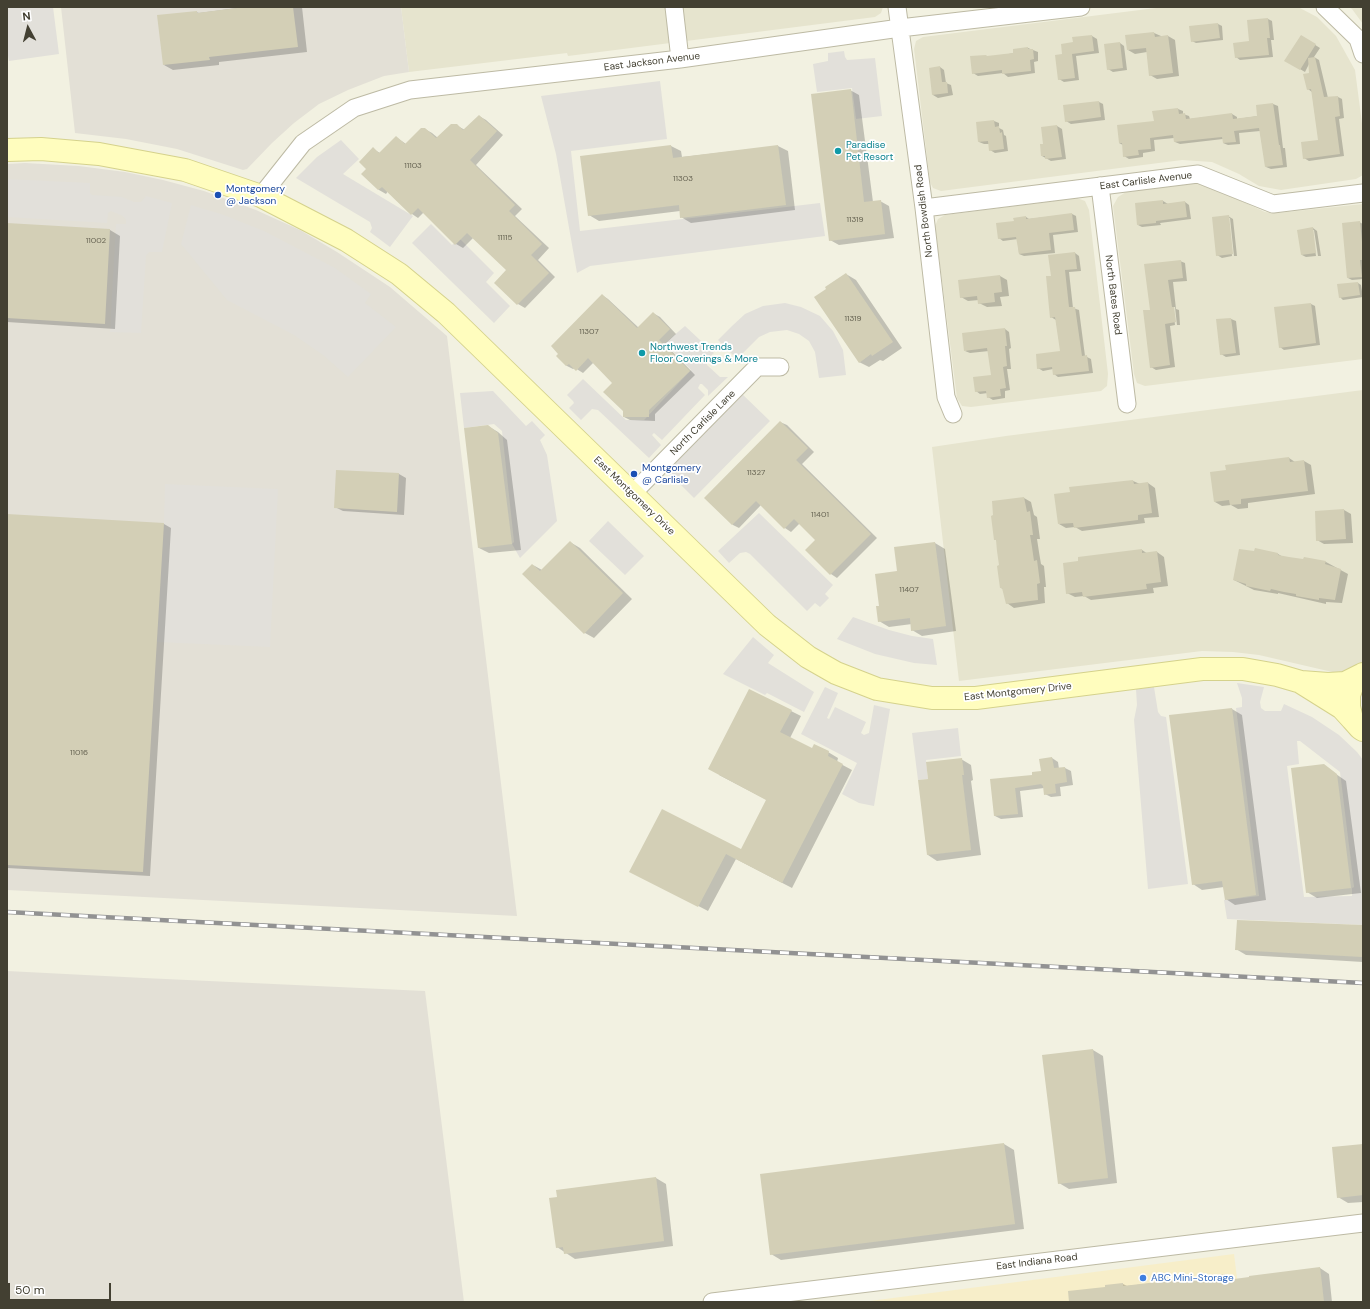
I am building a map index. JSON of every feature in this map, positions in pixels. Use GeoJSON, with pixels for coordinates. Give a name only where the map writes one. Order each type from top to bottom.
{"type":"FeatureCollection","features":[{"type":"Feature","properties":{"kind":"main road","name":"East Montgomery Drive"},"geometry":{"type":"LineString","coordinates":[[7,150],[42,149],[92,153],[138,160],[185,170],[261,196],[346,240],[399,274],[446,313],[767,626],[808,657],[836,673],[877,689],[932,698],[976,698],[1202,669],[1236,669],[1257,671],[1301,682],[1338,684],[1345,683],[1362,674]]}},
{"type":"Feature","properties":{"kind":"main road"},"geometry":{"type":"LineString","coordinates":[[1358,725],[1348,707],[1349,695],[1353,684],[1362,674]]}},
{"type":"Feature","properties":{"kind":"main road","name":"East Montgomery Drive"},"geometry":{"type":"LineString","coordinates":[[1301,682],[1342,708],[1358,725]]}},
{"type":"Feature","properties":{"kind":"street"},"geometry":{"type":"LineString","coordinates":[[674,7],[680,59]]}},
{"type":"Feature","properties":{"kind":"street","name":"North Bowdish Road"},"geometry":{"type":"LineString","coordinates":[[897,7],[924,208],[946,398],[953,414]]}},
{"type":"Feature","properties":{"kind":"street","name":"East Jackson Avenue"},"geometry":{"type":"LineString","coordinates":[[261,196],[303,142],[354,108],[410,90],[680,59],[900,28],[1081,7]]}},
{"type":"Feature","properties":{"kind":"street"},"geometry":{"type":"LineString","coordinates":[[1325,7],[1358,39],[1363,54]]}},
{"type":"Feature","properties":{"kind":"street","name":"East Carlisle Avenue"},"geometry":{"type":"LineString","coordinates":[[924,208],[1198,174],[1273,204],[1363,193]]}},
{"type":"Feature","properties":{"kind":"street","name":"North Bates Road"},"geometry":{"type":"LineString","coordinates":[[1100,186],[1127,404]]}},
{"type":"Feature","properties":{"kind":"street","name":"North Carlisle Lane"},"geometry":{"type":"LineString","coordinates":[[632,494],[757,367],[780,367]]}},
{"type":"Feature","properties":{"kind":"street","name":"East Indiana Road"},"geometry":{"type":"LineString","coordinates":[[712,1302],[1363,1223]]}},
{"type":"Feature","properties":{"kind":"shaded area"},"geometry":{"type":"Polygon","coordinates":[[[7,7],[53,7],[59,54],[9,61],[7,50],[7,7]]]}},
{"type":"Feature","properties":{"kind":"shaded area"},"geometry":{"type":"Polygon","coordinates":[[[61,7],[401,7],[409,72],[384,76],[348,90],[319,104],[294,123],[247,169],[243,170],[177,149],[126,139],[75,133],[61,7]]]}},
{"type":"Feature","properties":{"kind":"shaded area"},"geometry":{"type":"Polygon","coordinates":[[[401,7],[883,7],[881,13],[875,17],[568,56],[567,53],[409,72],[401,7]]]}},
{"type":"Feature","properties":{"kind":"shaded area"},"geometry":{"type":"Polygon","coordinates":[[[1164,7],[1298,7],[1317,17],[1336,36],[1355,70],[1363,131],[1363,175],[1356,179],[1281,190],[1259,186],[1239,174],[1212,162],[1182,160],[941,191],[933,188],[930,182],[914,49],[916,41],[923,37],[1164,7]]]}},
{"type":"Feature","properties":{"kind":"shaded area"},"geometry":{"type":"Polygon","coordinates":[[[1349,7],[1363,7],[1363,24],[1352,9],[1349,7]]]}},
{"type":"Feature","properties":{"kind":"shaded area"},"geometry":{"type":"Polygon","coordinates":[[[844,51],[847,60],[875,58],[882,116],[856,119],[852,88],[817,92],[813,64],[828,61],[828,53],[844,51]]]}},
{"type":"Feature","properties":{"kind":"shaded area"},"geometry":{"type":"Polygon","coordinates":[[[660,81],[667,139],[571,151],[580,231],[820,203],[825,236],[590,266],[577,273],[556,154],[541,96],[660,81]]]}},
{"type":"Feature","properties":{"kind":"shaded area"},"geometry":{"type":"Polygon","coordinates":[[[341,140],[359,159],[343,174],[413,216],[390,247],[370,232],[372,228],[370,222],[296,178],[317,157],[341,140]]]}},
{"type":"Feature","properties":{"kind":"shaded area"},"geometry":{"type":"Polygon","coordinates":[[[25,163],[79,166],[125,172],[204,191],[256,210],[300,230],[337,252],[390,287],[447,336],[517,916],[7,890],[7,164],[25,163]]]}},
{"type":"Feature","properties":{"kind":"shaded area"},"geometry":{"type":"Polygon","coordinates":[[[7,179],[90,183],[90,193],[92,195],[122,197],[134,202],[141,202],[146,196],[172,203],[162,252],[149,252],[146,256],[141,333],[110,332],[116,224],[126,224],[126,220],[123,216],[111,211],[108,213],[107,223],[7,217],[7,179]]]}},
{"type":"Feature","properties":{"kind":"shaded area"},"geometry":{"type":"Polygon","coordinates":[[[1195,183],[1207,185],[1265,212],[1277,213],[1363,204],[1363,359],[1145,386],[1137,383],[1134,374],[1113,206],[1118,197],[1126,192],[1195,183]]]}},
{"type":"Feature","properties":{"kind":"shaded area"},"geometry":{"type":"Polygon","coordinates":[[[1077,198],[1085,201],[1089,210],[1108,374],[1107,386],[1101,391],[971,407],[962,406],[957,398],[935,226],[938,219],[945,215],[1077,198]]]}},
{"type":"Feature","properties":{"kind":"shaded area"},"geometry":{"type":"Polygon","coordinates":[[[191,205],[224,215],[264,231],[335,268],[371,294],[365,303],[396,327],[348,377],[323,355],[294,335],[227,300],[181,244],[191,205]]]}},
{"type":"Feature","properties":{"kind":"shaded area"},"geometry":{"type":"Polygon","coordinates":[[[431,224],[452,245],[459,238],[494,273],[486,282],[510,306],[494,323],[412,243],[431,224]]]}},
{"type":"Feature","properties":{"kind":"shaded area"},"geometry":{"type":"Polygon","coordinates":[[[785,303],[801,307],[820,316],[833,331],[843,350],[846,375],[819,378],[815,352],[809,341],[799,334],[787,330],[770,332],[759,337],[737,359],[718,340],[745,314],[763,306],[785,303]]]}},
{"type":"Feature","properties":{"kind":"shaded area"},"geometry":{"type":"Polygon","coordinates":[[[685,326],[714,353],[706,360],[707,365],[720,377],[728,377],[708,396],[708,390],[700,384],[698,388],[705,395],[662,440],[654,433],[652,435],[661,445],[649,458],[598,410],[592,409],[581,420],[569,408],[574,403],[567,395],[583,379],[626,420],[644,420],[691,370],[665,343],[685,326]]]}},
{"type":"Feature","properties":{"kind":"shaded area"},"geometry":{"type":"Polygon","coordinates":[[[1363,390],[1363,662],[1351,670],[1341,674],[1259,655],[1202,651],[959,681],[932,447],[1006,436],[1363,390]]]}},
{"type":"Feature","properties":{"kind":"shaded area"},"geometry":{"type":"Polygon","coordinates":[[[493,391],[526,426],[532,421],[545,435],[540,440],[547,455],[557,521],[520,558],[512,544],[514,542],[502,431],[494,424],[464,428],[460,393],[493,391]]]}},
{"type":"Feature","properties":{"kind":"shaded area"},"geometry":{"type":"Polygon","coordinates":[[[740,392],[770,421],[694,498],[665,469],[740,392]]]}},
{"type":"Feature","properties":{"kind":"shaded area"},"geometry":{"type":"Polygon","coordinates":[[[165,484],[278,489],[270,647],[157,642],[165,484]]]}},
{"type":"Feature","properties":{"kind":"shaded area"},"geometry":{"type":"Polygon","coordinates":[[[759,513],[833,585],[825,594],[829,598],[820,607],[815,603],[807,611],[750,554],[746,552],[740,553],[729,563],[718,551],[759,513]]]}},
{"type":"Feature","properties":{"kind":"shaded area"},"geometry":{"type":"Polygon","coordinates":[[[608,521],[644,556],[625,575],[589,541],[608,521]]]}},
{"type":"Feature","properties":{"kind":"shaded area"},"geometry":{"type":"Polygon","coordinates":[[[853,617],[889,630],[912,636],[933,639],[937,665],[914,663],[875,654],[837,639],[853,617]]]}},
{"type":"Feature","properties":{"kind":"shaded area"},"geometry":{"type":"Polygon","coordinates":[[[753,637],[774,655],[768,663],[814,692],[804,712],[767,693],[765,695],[723,674],[753,637]]]}},
{"type":"Feature","properties":{"kind":"shaded area"},"geometry":{"type":"Polygon","coordinates":[[[1237,683],[1264,687],[1260,702],[1261,708],[1265,711],[1281,711],[1284,704],[1312,717],[1339,735],[1357,752],[1363,760],[1363,925],[1227,919],[1224,900],[1259,896],[1236,708],[1242,707],[1242,698],[1237,683]],[[1297,741],[1299,764],[1287,766],[1304,897],[1352,896],[1352,888],[1354,887],[1340,772],[1300,741],[1297,741]]]}},
{"type":"Feature","properties":{"kind":"shaded area"},"geometry":{"type":"Polygon","coordinates":[[[825,687],[838,693],[827,718],[829,719],[835,707],[866,722],[861,733],[864,735],[869,733],[874,705],[890,709],[874,806],[859,803],[842,794],[857,763],[801,734],[825,687]]]}},
{"type":"Feature","properties":{"kind":"shaded area"},"geometry":{"type":"Polygon","coordinates":[[[1154,687],[1158,712],[1161,716],[1166,717],[1188,884],[1148,889],[1134,720],[1137,705],[1136,689],[1154,687]]]}},
{"type":"Feature","properties":{"kind":"shaded area"},"geometry":{"type":"Polygon","coordinates":[[[958,728],[961,756],[926,760],[928,779],[918,780],[912,733],[958,728]]]}},
{"type":"Feature","properties":{"kind":"shaded area"},"geometry":{"type":"Polygon","coordinates":[[[7,971],[425,991],[464,1302],[7,1302],[7,971]]]}},
{"type":"Feature","properties":{"kind":"shaded area","name":"ABC Mini-Storage"},"geometry":{"type":"Polygon","coordinates":[[[1234,1254],[1240,1302],[862,1302],[1234,1254]]]}},
{"type":"Feature","properties":{"kind":"building"},"geometry":{"type":"Polygon","coordinates":[[[245,7],[293,7],[298,47],[209,57],[210,60],[163,65],[157,15],[197,11],[197,13],[245,7]]]}},
{"type":"Feature","properties":{"kind":"building"},"geometry":{"type":"Polygon","coordinates":[[[1268,18],[1270,38],[1267,38],[1269,55],[1235,58],[1233,43],[1249,41],[1247,20],[1268,18]]]}},
{"type":"Feature","properties":{"kind":"building"},"geometry":{"type":"Polygon","coordinates":[[[1218,23],[1220,38],[1191,42],[1189,26],[1218,23]]]}},
{"type":"Feature","properties":{"kind":"building"},"geometry":{"type":"Polygon","coordinates":[[[1154,32],[1155,37],[1168,35],[1173,73],[1149,76],[1146,48],[1127,50],[1125,35],[1154,32]]]}},
{"type":"Feature","properties":{"kind":"building"},"geometry":{"type":"Polygon","coordinates":[[[1092,35],[1094,51],[1072,54],[1075,78],[1058,80],[1055,55],[1062,54],[1061,44],[1073,42],[1072,37],[1092,35]]]}},
{"type":"Feature","properties":{"kind":"building"},"geometry":{"type":"Polygon","coordinates":[[[1301,35],[1316,44],[1300,70],[1284,61],[1301,35]]]}},
{"type":"Feature","properties":{"kind":"building"},"geometry":{"type":"Polygon","coordinates":[[[1120,42],[1123,68],[1107,70],[1104,44],[1120,42]]]}},
{"type":"Feature","properties":{"kind":"building"},"geometry":{"type":"Polygon","coordinates":[[[1028,47],[1028,49],[1033,49],[1034,59],[1030,60],[1031,71],[1002,74],[1002,70],[972,74],[970,56],[1013,53],[1013,49],[1028,47]]]}},
{"type":"Feature","properties":{"kind":"building"},"geometry":{"type":"Polygon","coordinates":[[[1315,57],[1324,97],[1338,96],[1340,116],[1335,117],[1340,154],[1303,159],[1301,142],[1318,140],[1311,89],[1307,90],[1303,74],[1309,73],[1308,58],[1315,57]]]}},
{"type":"Feature","properties":{"kind":"building"},"geometry":{"type":"Polygon","coordinates":[[[940,66],[942,82],[947,82],[948,93],[932,95],[929,68],[940,66]]]}},
{"type":"Feature","properties":{"kind":"building","name":"Paradise Pet Resort"},"geometry":{"type":"Polygon","coordinates":[[[851,89],[864,202],[881,200],[885,234],[829,241],[811,94],[851,89]]]}},
{"type":"Feature","properties":{"kind":"building"},"geometry":{"type":"Polygon","coordinates":[[[1099,101],[1101,117],[1065,122],[1063,105],[1099,101]]]}},
{"type":"Feature","properties":{"kind":"building"},"geometry":{"type":"Polygon","coordinates":[[[1273,103],[1283,165],[1265,167],[1259,128],[1234,131],[1236,142],[1223,143],[1222,137],[1174,142],[1173,135],[1150,138],[1151,149],[1138,150],[1139,155],[1123,157],[1122,143],[1119,143],[1117,125],[1154,121],[1152,111],[1178,108],[1179,114],[1185,113],[1186,119],[1232,113],[1233,119],[1257,116],[1256,105],[1273,103]]]}},
{"type":"Feature","properties":{"kind":"building"},"geometry":{"type":"Polygon","coordinates":[[[479,115],[497,131],[470,160],[515,205],[509,211],[542,244],[531,255],[549,273],[517,305],[494,283],[506,270],[467,233],[455,245],[418,208],[411,215],[382,187],[378,190],[361,174],[366,169],[359,162],[373,147],[379,153],[396,136],[405,144],[421,128],[425,128],[436,138],[451,124],[457,124],[463,130],[479,115]]]}},
{"type":"Feature","properties":{"kind":"building"},"geometry":{"type":"Polygon","coordinates":[[[994,120],[995,127],[999,126],[1000,133],[1002,132],[1004,149],[989,151],[988,141],[978,142],[976,122],[994,120]]]}},
{"type":"Feature","properties":{"kind":"building"},"geometry":{"type":"Polygon","coordinates":[[[1057,125],[1062,157],[1045,159],[1045,156],[1041,156],[1040,144],[1043,144],[1041,127],[1057,125]]]}},
{"type":"Feature","properties":{"kind":"building"},"geometry":{"type":"Polygon","coordinates":[[[671,145],[673,158],[778,145],[786,205],[680,218],[679,205],[588,216],[580,156],[671,145]]]}},
{"type":"Feature","properties":{"kind":"building"},"geometry":{"type":"Polygon","coordinates":[[[1163,200],[1163,204],[1185,201],[1187,217],[1137,225],[1135,203],[1163,200]]]}},
{"type":"Feature","properties":{"kind":"building"},"geometry":{"type":"Polygon","coordinates":[[[1072,213],[1074,230],[1049,233],[1051,250],[1019,254],[1016,237],[998,239],[996,223],[1014,221],[1013,218],[1026,216],[1026,219],[1072,213]]]}},
{"type":"Feature","properties":{"kind":"building"},"geometry":{"type":"Polygon","coordinates":[[[1229,215],[1233,254],[1216,256],[1212,217],[1229,215]]]}},
{"type":"Feature","properties":{"kind":"building"},"geometry":{"type":"Polygon","coordinates":[[[1360,221],[1363,252],[1363,260],[1360,260],[1362,277],[1347,278],[1342,223],[1360,221]]]}},
{"type":"Feature","properties":{"kind":"building"},"geometry":{"type":"Polygon","coordinates":[[[7,223],[110,229],[105,324],[7,318],[7,223]]]}},
{"type":"Feature","properties":{"kind":"building"},"geometry":{"type":"Polygon","coordinates":[[[1313,227],[1316,253],[1301,255],[1297,230],[1313,227]]]}},
{"type":"Feature","properties":{"kind":"building"},"geometry":{"type":"Polygon","coordinates":[[[1075,252],[1077,269],[1065,270],[1069,307],[1075,307],[1082,356],[1087,355],[1089,371],[1053,375],[1052,367],[1037,369],[1036,354],[1060,351],[1055,317],[1050,318],[1046,276],[1051,276],[1048,255],[1075,252]]]}},
{"type":"Feature","properties":{"kind":"building"},"geometry":{"type":"Polygon","coordinates":[[[1181,260],[1183,278],[1168,280],[1176,322],[1165,324],[1170,365],[1150,368],[1143,310],[1150,310],[1144,264],[1181,260]]]}},
{"type":"Feature","properties":{"kind":"building"},"geometry":{"type":"Polygon","coordinates":[[[846,273],[893,342],[872,356],[871,354],[859,363],[814,297],[826,289],[825,287],[846,273]]]}},
{"type":"Feature","properties":{"kind":"building"},"geometry":{"type":"Polygon","coordinates":[[[1000,275],[1002,292],[994,293],[995,302],[978,304],[977,296],[960,298],[958,280],[1000,275]]]}},
{"type":"Feature","properties":{"kind":"building"},"geometry":{"type":"Polygon","coordinates":[[[1358,282],[1360,295],[1339,298],[1337,284],[1358,282]]]}},
{"type":"Feature","properties":{"kind":"building","name":"Northwest Trends Floor Coverings & More"},"geometry":{"type":"Polygon","coordinates":[[[602,294],[637,328],[653,312],[670,329],[659,340],[690,371],[649,410],[649,417],[623,417],[623,411],[603,392],[612,383],[588,358],[576,371],[569,364],[566,366],[556,356],[558,354],[551,346],[602,294]]]}},
{"type":"Feature","properties":{"kind":"building"},"geometry":{"type":"Polygon","coordinates":[[[1311,303],[1316,343],[1279,348],[1274,307],[1311,303]]]}},
{"type":"Feature","properties":{"kind":"building"},"geometry":{"type":"Polygon","coordinates":[[[1231,318],[1236,353],[1220,355],[1216,319],[1231,318]]]}},
{"type":"Feature","properties":{"kind":"building"},"geometry":{"type":"Polygon","coordinates":[[[1005,328],[1007,366],[1003,367],[1006,388],[1000,389],[1001,396],[987,398],[986,391],[975,392],[973,377],[991,375],[987,348],[964,351],[962,333],[1005,328]]]}},
{"type":"Feature","properties":{"kind":"building"},"geometry":{"type":"Polygon","coordinates":[[[780,421],[808,448],[796,460],[871,534],[830,575],[805,550],[815,540],[794,519],[784,529],[756,501],[732,525],[704,498],[780,421]]]}},
{"type":"Feature","properties":{"kind":"building"},"geometry":{"type":"Polygon","coordinates":[[[488,425],[498,433],[512,544],[478,548],[464,428],[488,425]]]}},
{"type":"Feature","properties":{"kind":"building"},"geometry":{"type":"Polygon","coordinates":[[[1289,457],[1290,462],[1304,460],[1308,491],[1241,499],[1241,504],[1230,505],[1229,500],[1214,502],[1210,472],[1226,470],[1225,465],[1289,457]]]}},
{"type":"Feature","properties":{"kind":"building"},"geometry":{"type":"Polygon","coordinates":[[[336,470],[399,473],[397,512],[334,508],[336,470]]]}},
{"type":"Feature","properties":{"kind":"building"},"geometry":{"type":"Polygon","coordinates":[[[1133,480],[1134,484],[1148,482],[1152,513],[1138,515],[1138,520],[1074,528],[1073,523],[1058,524],[1054,494],[1070,492],[1069,487],[1133,480]]]}},
{"type":"Feature","properties":{"kind":"building"},"geometry":{"type":"Polygon","coordinates":[[[1024,497],[1027,512],[1030,511],[1033,535],[1030,535],[1034,561],[1037,560],[1040,583],[1037,584],[1038,600],[1006,604],[1002,588],[1000,588],[997,566],[999,565],[996,540],[994,540],[991,516],[993,515],[992,501],[1024,497]]]}},
{"type":"Feature","properties":{"kind":"building"},"geometry":{"type":"Polygon","coordinates":[[[1344,509],[1346,539],[1316,541],[1315,511],[1344,509]]]}},
{"type":"Feature","properties":{"kind":"building"},"geometry":{"type":"Polygon","coordinates":[[[7,514],[164,523],[143,872],[7,865],[7,514]]]}},
{"type":"Feature","properties":{"kind":"building"},"geometry":{"type":"Polygon","coordinates":[[[570,541],[623,593],[584,634],[522,574],[532,564],[540,571],[570,541]]]}},
{"type":"Feature","properties":{"kind":"building"},"geometry":{"type":"Polygon","coordinates":[[[935,542],[946,626],[911,631],[910,618],[878,622],[876,606],[879,606],[875,574],[897,571],[894,547],[935,542]]]}},
{"type":"Feature","properties":{"kind":"building"},"geometry":{"type":"Polygon","coordinates":[[[1255,548],[1278,553],[1278,555],[1303,559],[1304,557],[1326,561],[1325,564],[1341,569],[1335,600],[1319,598],[1319,600],[1296,596],[1296,594],[1271,589],[1270,591],[1246,586],[1246,584],[1233,580],[1239,549],[1254,551],[1255,548]]]}},
{"type":"Feature","properties":{"kind":"building"},"geometry":{"type":"Polygon","coordinates":[[[1142,549],[1142,553],[1157,551],[1161,582],[1146,584],[1147,589],[1083,597],[1082,592],[1066,594],[1063,563],[1078,561],[1078,557],[1142,549]]]}},
{"type":"Feature","properties":{"kind":"building"},"geometry":{"type":"Polygon","coordinates":[[[749,689],[792,710],[780,732],[812,748],[814,744],[829,751],[828,756],[843,764],[782,883],[726,854],[698,907],[629,872],[662,809],[741,849],[766,800],[708,769],[749,689]]]}},
{"type":"Feature","properties":{"kind":"building"},"geometry":{"type":"Polygon","coordinates":[[[1232,708],[1256,895],[1225,900],[1222,881],[1192,885],[1169,715],[1232,708]]]}},
{"type":"Feature","properties":{"kind":"building"},"geometry":{"type":"Polygon","coordinates":[[[1052,757],[1054,768],[1065,767],[1067,782],[1055,784],[1056,793],[1044,795],[1043,786],[1041,784],[1015,788],[1018,814],[994,816],[990,779],[1032,775],[1032,772],[1041,771],[1039,759],[1052,757]]]}},
{"type":"Feature","properties":{"kind":"building"},"geometry":{"type":"Polygon","coordinates":[[[962,758],[964,775],[962,775],[971,850],[927,855],[918,780],[928,779],[926,762],[962,758]]]}},
{"type":"Feature","properties":{"kind":"building"},"geometry":{"type":"Polygon","coordinates":[[[1324,764],[1337,774],[1351,888],[1306,893],[1291,768],[1324,764]]]}},
{"type":"Feature","properties":{"kind":"building"},"geometry":{"type":"Polygon","coordinates":[[[1237,920],[1363,925],[1363,957],[1235,950],[1237,920]]]}},
{"type":"Feature","properties":{"kind":"building"},"geometry":{"type":"Polygon","coordinates":[[[1093,1049],[1108,1178],[1058,1184],[1042,1055],[1093,1049]]]}},
{"type":"Feature","properties":{"kind":"building"},"geometry":{"type":"Polygon","coordinates":[[[1004,1143],[1015,1224],[770,1255],[760,1174],[1004,1143]]]}},
{"type":"Feature","properties":{"kind":"building"},"geometry":{"type":"Polygon","coordinates":[[[1363,1144],[1363,1195],[1337,1198],[1332,1147],[1363,1144]]]}},
{"type":"Feature","properties":{"kind":"building"},"geometry":{"type":"Polygon","coordinates":[[[656,1177],[664,1241],[564,1254],[563,1247],[556,1248],[549,1198],[557,1197],[556,1190],[656,1177]]]}},
{"type":"Feature","properties":{"kind":"building"},"geometry":{"type":"Polygon","coordinates":[[[1320,1267],[1324,1302],[1069,1302],[1068,1291],[1105,1287],[1105,1285],[1123,1283],[1123,1286],[1227,1274],[1227,1280],[1320,1267]]]}},
{"type":"Feature","properties":{"kind":"railway"},"geometry":{"type":"LineString","coordinates":[[7,912],[1363,983]]}},
{"type":"Feature","properties":{"kind":"place","name":"Paradise Pet Resort"},"geometry":{"type":"Point","coordinates":[838,151]}},
{"type":"Feature","properties":{"kind":"place","name":"Montgomery @ Jackson"},"geometry":{"type":"Point","coordinates":[218,195]}},
{"type":"Feature","properties":{"kind":"place","name":"Northwest Trends Floor Coverings & More"},"geometry":{"type":"Point","coordinates":[642,353]}},
{"type":"Feature","properties":{"kind":"place","name":"Montgomery @ Carlisle"},"geometry":{"type":"Point","coordinates":[634,474]}},
{"type":"Feature","properties":{"kind":"place","name":"ABC Mini-Storage"},"geometry":{"type":"Point","coordinates":[1143,1278]}}]}
